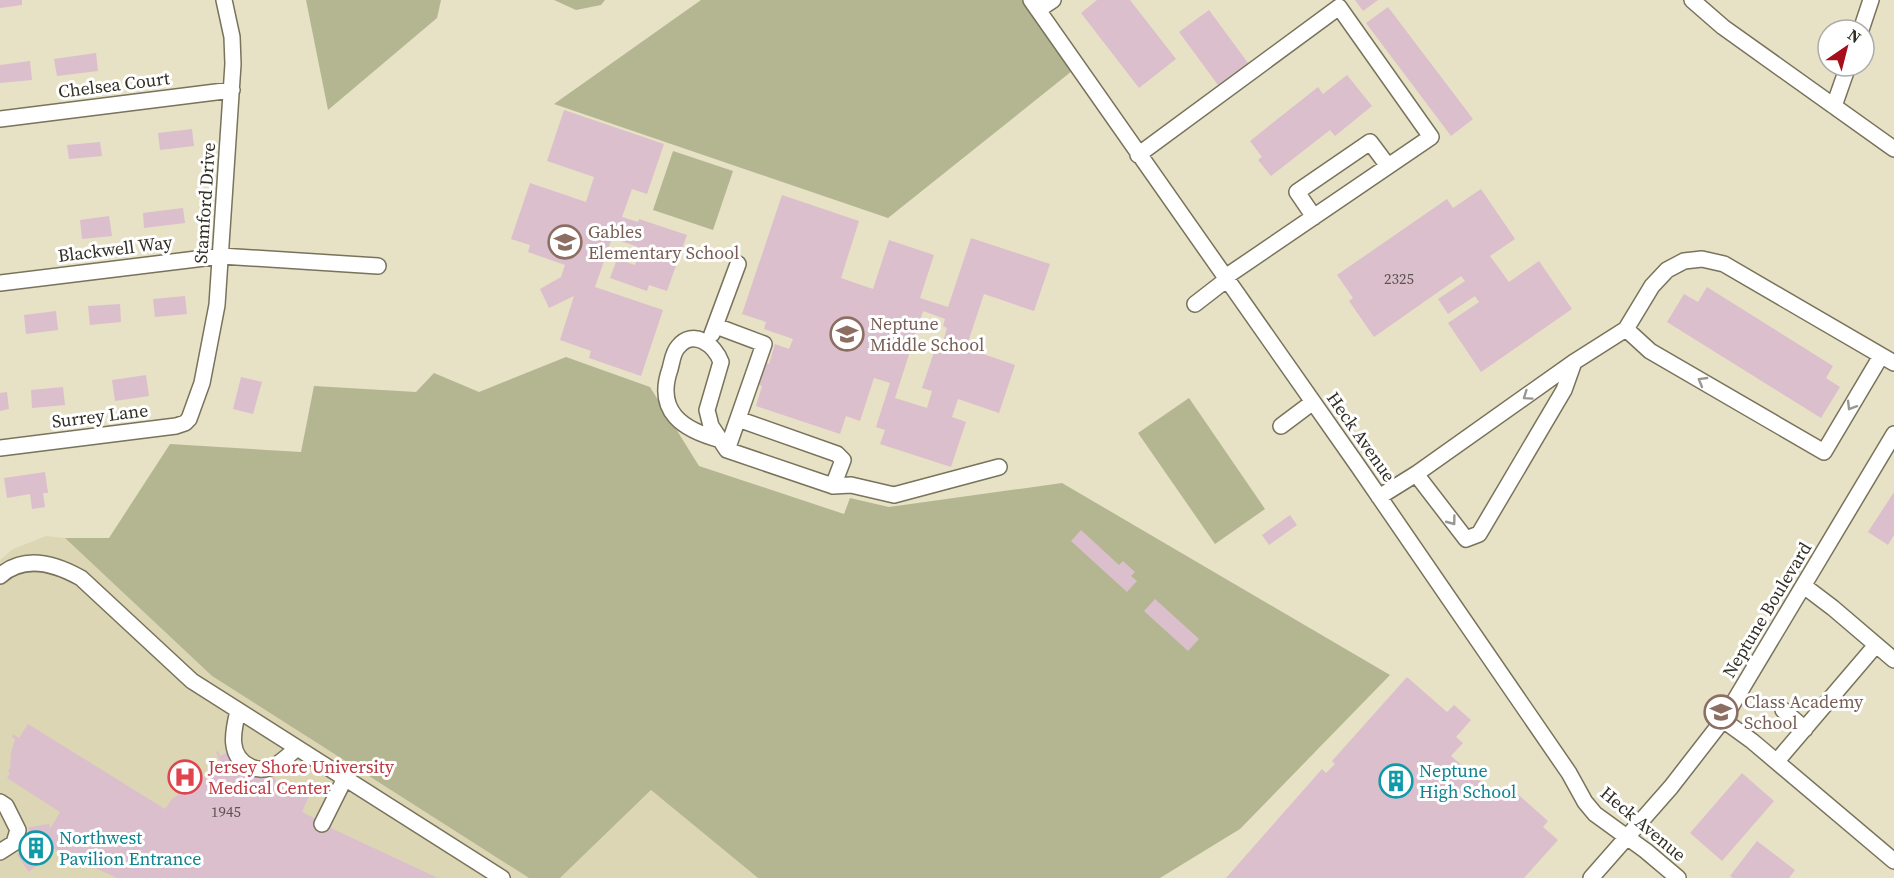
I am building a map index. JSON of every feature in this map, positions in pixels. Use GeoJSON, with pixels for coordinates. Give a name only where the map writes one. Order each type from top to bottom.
{"type":"FeatureCollection","features":[{"type":"Feature","properties":{"kind":"street","name":"Stamford Drive"},"geometry":{"type":"LineString","coordinates":[[193,407],[208,358],[218,305],[232,90],[232,37],[224,0]]}},
{"type":"Feature","properties":{"kind":"street"},"geometry":{"type":"LineString","coordinates":[[1034,5],[1053,0]]}},
{"type":"Feature","properties":{"kind":"street"},"geometry":{"type":"LineString","coordinates":[[1692,0],[1723,27],[1894,149]]}},
{"type":"Feature","properties":{"kind":"street"},"geometry":{"type":"LineString","coordinates":[[1865,18],[1871,0]]}},
{"type":"Feature","properties":{"kind":"street","name":"Heck Avenue"},"geometry":{"type":"LineString","coordinates":[[1034,5],[1379,497],[1569,773],[1585,802],[1601,819],[1646,851],[1678,878]]}},
{"type":"Feature","properties":{"kind":"street"},"geometry":{"type":"LineString","coordinates":[[1138,155],[1339,7],[1431,137],[1225,279],[1195,304]]}},
{"type":"Feature","properties":{"kind":"street"},"geometry":{"type":"LineString","coordinates":[[1834,106],[1844,78]]}},
{"type":"Feature","properties":{"kind":"street","name":"Chelsea Court"},"geometry":{"type":"LineString","coordinates":[[0,119],[232,90]]}},
{"type":"Feature","properties":{"kind":"street"},"geometry":{"type":"LineString","coordinates":[[1314,217],[1297,192],[1370,142],[1388,166]]}},
{"type":"Feature","properties":{"kind":"street","name":"Blackwell Way"},"geometry":{"type":"LineString","coordinates":[[0,283],[221,255],[378,266]]}},
{"type":"Feature","properties":{"kind":"street"},"geometry":{"type":"LineString","coordinates":[[1379,497],[1416,474],[1574,362],[1626,329],[1652,286],[1667,270],[1684,261],[1702,259],[1724,264],[1888,360],[1824,452],[1650,351],[1626,329]]}},
{"type":"Feature","properties":{"kind":"street"},"geometry":{"type":"LineString","coordinates":[[707,342],[716,326],[738,264]]}},
{"type":"Feature","properties":{"kind":"street"},"geometry":{"type":"LineString","coordinates":[[716,326],[764,344],[738,419],[724,445]]}},
{"type":"Feature","properties":{"kind":"street"},"geometry":{"type":"LineString","coordinates":[[724,445],[711,426],[707,410],[721,362],[715,349],[707,342],[692,339],[679,345],[667,377],[666,396],[667,403],[680,423],[699,435],[724,445],[833,486],[851,485],[894,495],[999,467]]}},
{"type":"Feature","properties":{"kind":"street"},"geometry":{"type":"LineString","coordinates":[[1416,474],[1466,539],[1479,534],[1563,390],[1574,362]]}},
{"type":"Feature","properties":{"kind":"street"},"geometry":{"type":"LineString","coordinates":[[1281,426],[1313,402]]}},
{"type":"Feature","properties":{"kind":"street","name":"Surrey Lane"},"geometry":{"type":"LineString","coordinates":[[0,448],[176,426],[185,423],[193,407]]}},
{"type":"Feature","properties":{"kind":"street"},"geometry":{"type":"LineString","coordinates":[[738,419],[837,454],[843,460],[833,486]]}},
{"type":"Feature","properties":{"kind":"street","name":"Neptune Boulevard"},"geometry":{"type":"LineString","coordinates":[[1591,878],[1671,787],[1723,720],[1894,434]]}},
{"type":"Feature","properties":{"kind":"street"},"geometry":{"type":"LineString","coordinates":[[0,576],[19,564],[37,562],[62,567],[81,578],[192,681],[502,878]]}},
{"type":"Feature","properties":{"kind":"street"},"geometry":{"type":"LineString","coordinates":[[1804,586],[1894,660]]}},
{"type":"Feature","properties":{"kind":"street"},"geometry":{"type":"LineString","coordinates":[[1777,761],[1876,645]]}},
{"type":"Feature","properties":{"kind":"street"},"geometry":{"type":"LineString","coordinates":[[1783,710],[1804,729]]}},
{"type":"Feature","properties":{"kind":"street"},"geometry":{"type":"LineString","coordinates":[[238,711],[233,740],[236,753],[246,765],[267,769],[275,766],[297,748]]}},
{"type":"Feature","properties":{"kind":"street"},"geometry":{"type":"LineString","coordinates":[[1723,720],[1777,761],[1894,861]]}},
{"type":"Feature","properties":{"kind":"street"},"geometry":{"type":"LineString","coordinates":[[322,824],[345,778]]}},
{"type":"Feature","properties":{"kind":"street"},"geometry":{"type":"LineString","coordinates":[[0,802],[6,806],[18,830],[14,843],[0,852]]}},
{"type":"Feature","properties":{"kind":"shaded area","name":"Jersey Shore University Medical Center"},"geometry":{"type":"Polygon","coordinates":[[[46,536],[65,538],[212,676],[529,878],[0,878],[0,560],[13,549],[46,536]]]}},
{"type":"Feature","properties":{"kind":"shaded area"},"geometry":{"type":"Polygon","coordinates":[[[651,790],[758,878],[560,878],[651,790]]]}},
{"type":"Feature","properties":{"kind":"green space"},"geometry":{"type":"Polygon","coordinates":[[[306,0],[441,0],[437,18],[328,110],[306,0]]]}},
{"type":"Feature","properties":{"kind":"green space"},"geometry":{"type":"Polygon","coordinates":[[[554,0],[605,0],[601,5],[576,10],[554,0]]]}},
{"type":"Feature","properties":{"kind":"green space"},"geometry":{"type":"Polygon","coordinates":[[[701,0],[1032,0],[1077,67],[888,218],[554,104],[701,0]]]}},
{"type":"Feature","properties":{"kind":"green space"},"geometry":{"type":"Polygon","coordinates":[[[673,151],[733,171],[713,230],[653,210],[673,151]]]}},
{"type":"Feature","properties":{"kind":"green space"},"geometry":{"type":"Polygon","coordinates":[[[566,357],[650,387],[699,466],[844,514],[850,498],[889,507],[1062,483],[1390,675],[1240,829],[1160,878],[758,878],[651,790],[560,878],[529,878],[212,676],[65,538],[109,538],[170,444],[301,452],[314,386],[416,392],[434,373],[479,392],[566,357]]]}},
{"type":"Feature","properties":{"kind":"green space"},"geometry":{"type":"Polygon","coordinates":[[[1189,398],[1265,509],[1215,544],[1138,433],[1189,398]]]}},
{"type":"Feature","properties":{"kind":"building"},"geometry":{"type":"Polygon","coordinates":[[[0,0],[22,0],[22,5],[0,8],[0,0]]]}},
{"type":"Feature","properties":{"kind":"building"},"geometry":{"type":"Polygon","coordinates":[[[1097,0],[1130,0],[1176,59],[1139,88],[1081,13],[1097,0]]]}},
{"type":"Feature","properties":{"kind":"building"},"geometry":{"type":"Polygon","coordinates":[[[1355,0],[1378,0],[1363,11],[1355,0]]]}},
{"type":"Feature","properties":{"kind":"building"},"geometry":{"type":"Polygon","coordinates":[[[1388,7],[1473,119],[1451,136],[1366,23],[1388,7]]]}},
{"type":"Feature","properties":{"kind":"building"},"geometry":{"type":"Polygon","coordinates":[[[1209,10],[1248,63],[1218,85],[1179,32],[1209,10]]]}},
{"type":"Feature","properties":{"kind":"building"},"geometry":{"type":"Polygon","coordinates":[[[96,53],[98,71],[57,76],[54,59],[96,53]]]}},
{"type":"Feature","properties":{"kind":"building"},"geometry":{"type":"Polygon","coordinates":[[[30,61],[32,80],[0,83],[0,65],[30,61]]]}},
{"type":"Feature","properties":{"kind":"building"},"geometry":{"type":"Polygon","coordinates":[[[1347,75],[1372,106],[1335,136],[1330,130],[1271,176],[1258,160],[1262,157],[1250,141],[1318,87],[1323,94],[1347,75]]]}},
{"type":"Feature","properties":{"kind":"building","name":"Gables Elementary School"},"geometry":{"type":"Polygon","coordinates":[[[564,110],[664,144],[647,194],[632,189],[622,217],[638,222],[639,219],[687,235],[667,291],[649,285],[647,291],[610,278],[617,259],[635,265],[641,248],[612,238],[595,287],[663,310],[641,376],[589,358],[591,351],[560,340],[574,296],[549,308],[540,289],[561,277],[565,265],[528,252],[530,245],[511,239],[530,183],[586,202],[594,177],[547,161],[564,110]]]}},
{"type":"Feature","properties":{"kind":"building"},"geometry":{"type":"Polygon","coordinates":[[[192,129],[194,146],[160,150],[158,133],[192,129]]]}},
{"type":"Feature","properties":{"kind":"building"},"geometry":{"type":"Polygon","coordinates":[[[100,142],[102,156],[69,159],[67,145],[100,142]]]}},
{"type":"Feature","properties":{"kind":"building"},"geometry":{"type":"Polygon","coordinates":[[[1481,189],[1515,239],[1490,256],[1509,282],[1539,261],[1572,309],[1481,372],[1448,323],[1479,302],[1475,296],[1448,314],[1438,299],[1465,281],[1461,276],[1374,337],[1349,301],[1353,298],[1337,275],[1447,199],[1453,208],[1481,189]]]}},
{"type":"Feature","properties":{"kind":"building","name":"Neptune Middle School"},"geometry":{"type":"Polygon","coordinates":[[[782,195],[859,221],[841,278],[873,289],[889,240],[934,255],[920,298],[948,307],[971,238],[1050,264],[1034,311],[984,294],[966,348],[1015,365],[999,413],[958,399],[952,417],[966,422],[951,467],[880,444],[885,430],[876,427],[890,383],[874,378],[860,421],[846,416],[840,434],[756,406],[762,386],[757,384],[764,362],[769,364],[775,344],[789,349],[793,339],[764,329],[766,322],[742,314],[782,195]],[[923,311],[895,398],[927,408],[932,391],[922,388],[938,340],[943,342],[947,328],[943,326],[945,319],[923,311]]]}},
{"type":"Feature","properties":{"kind":"building"},"geometry":{"type":"Polygon","coordinates":[[[183,208],[185,223],[144,228],[143,213],[183,208]]]}},
{"type":"Feature","properties":{"kind":"building"},"geometry":{"type":"Polygon","coordinates":[[[109,216],[112,236],[82,239],[80,220],[109,216]]]}},
{"type":"Feature","properties":{"kind":"building"},"geometry":{"type":"Polygon","coordinates":[[[1707,287],[1833,366],[1826,378],[1840,387],[1821,418],[1667,322],[1684,294],[1698,302],[1707,287]]]}},
{"type":"Feature","properties":{"kind":"building"},"geometry":{"type":"Polygon","coordinates":[[[185,296],[187,314],[155,317],[153,299],[185,296]]]}},
{"type":"Feature","properties":{"kind":"building"},"geometry":{"type":"Polygon","coordinates":[[[120,304],[121,322],[90,325],[88,306],[120,304]]]}},
{"type":"Feature","properties":{"kind":"building"},"geometry":{"type":"Polygon","coordinates":[[[56,311],[58,330],[26,334],[24,315],[56,311]]]}},
{"type":"Feature","properties":{"kind":"building"},"geometry":{"type":"Polygon","coordinates":[[[146,375],[149,396],[115,401],[112,380],[146,375]]]}},
{"type":"Feature","properties":{"kind":"building"},"geometry":{"type":"Polygon","coordinates":[[[241,377],[262,382],[253,414],[233,409],[241,377]]]}},
{"type":"Feature","properties":{"kind":"building"},"geometry":{"type":"Polygon","coordinates":[[[63,387],[65,405],[32,408],[31,390],[63,387]]]}},
{"type":"Feature","properties":{"kind":"building"},"geometry":{"type":"Polygon","coordinates":[[[7,392],[9,409],[0,411],[0,393],[7,392]]]}},
{"type":"Feature","properties":{"kind":"building"},"geometry":{"type":"Polygon","coordinates":[[[45,472],[48,493],[43,493],[45,507],[32,509],[30,494],[7,498],[4,478],[45,472]]]}},
{"type":"Feature","properties":{"kind":"building"},"geometry":{"type":"Polygon","coordinates":[[[1894,492],[1894,535],[1888,545],[1868,532],[1894,492]]]}},
{"type":"Feature","properties":{"kind":"building"},"geometry":{"type":"Polygon","coordinates":[[[1290,515],[1297,525],[1269,545],[1262,535],[1290,515]]]}},
{"type":"Feature","properties":{"kind":"building"},"geometry":{"type":"Polygon","coordinates":[[[1081,530],[1119,565],[1123,561],[1135,572],[1131,576],[1137,581],[1127,592],[1071,541],[1081,530]]]}},
{"type":"Feature","properties":{"kind":"building"},"geometry":{"type":"Polygon","coordinates":[[[1155,599],[1199,639],[1188,651],[1144,611],[1155,599]]]}},
{"type":"Feature","properties":{"kind":"building","name":"Neptune High School"},"geometry":{"type":"Polygon","coordinates":[[[1407,677],[1447,712],[1454,705],[1471,720],[1456,737],[1463,743],[1451,756],[1502,800],[1512,789],[1548,821],[1543,827],[1558,840],[1524,878],[1226,878],[1322,769],[1326,773],[1335,764],[1332,761],[1407,677]]]}},
{"type":"Feature","properties":{"kind":"building","name":"Jersey Shore University Medical Center"},"geometry":{"type":"Polygon","coordinates":[[[28,724],[165,809],[172,799],[222,765],[216,752],[218,751],[220,756],[236,748],[242,758],[270,765],[276,782],[280,781],[310,794],[302,812],[318,822],[438,878],[117,878],[48,846],[41,861],[29,872],[17,855],[27,843],[29,827],[49,824],[50,829],[60,812],[7,778],[10,773],[8,772],[15,739],[12,737],[13,734],[19,738],[28,724]]]}},
{"type":"Feature","properties":{"kind":"building"},"geometry":{"type":"Polygon","coordinates":[[[1742,773],[1774,801],[1722,861],[1690,833],[1742,773]]]}},
{"type":"Feature","properties":{"kind":"building"},"geometry":{"type":"Polygon","coordinates":[[[1757,841],[1795,870],[1789,878],[1733,878],[1730,876],[1757,841]]]}},
{"type":"Feature","properties":{"kind":"place","name":"Gables Elementary School"},"geometry":{"type":"Point","coordinates":[565,242]}},
{"type":"Feature","properties":{"kind":"place","name":"Neptune Middle School"},"geometry":{"type":"Point","coordinates":[847,334]}},
{"type":"Feature","properties":{"kind":"place","name":"Class Academy School"},"geometry":{"type":"Point","coordinates":[1721,712]}},
{"type":"Feature","properties":{"kind":"place","name":"Jersey Shore University Medical Center"},"geometry":{"type":"Point","coordinates":[185,777]}},
{"type":"Feature","properties":{"kind":"place","name":"Neptune High School"},"geometry":{"type":"Point","coordinates":[1396,781]}},
{"type":"Feature","properties":{"kind":"place","name":"Northwest Pavilion Entrance"},"geometry":{"type":"Point","coordinates":[36,848]}}]}
